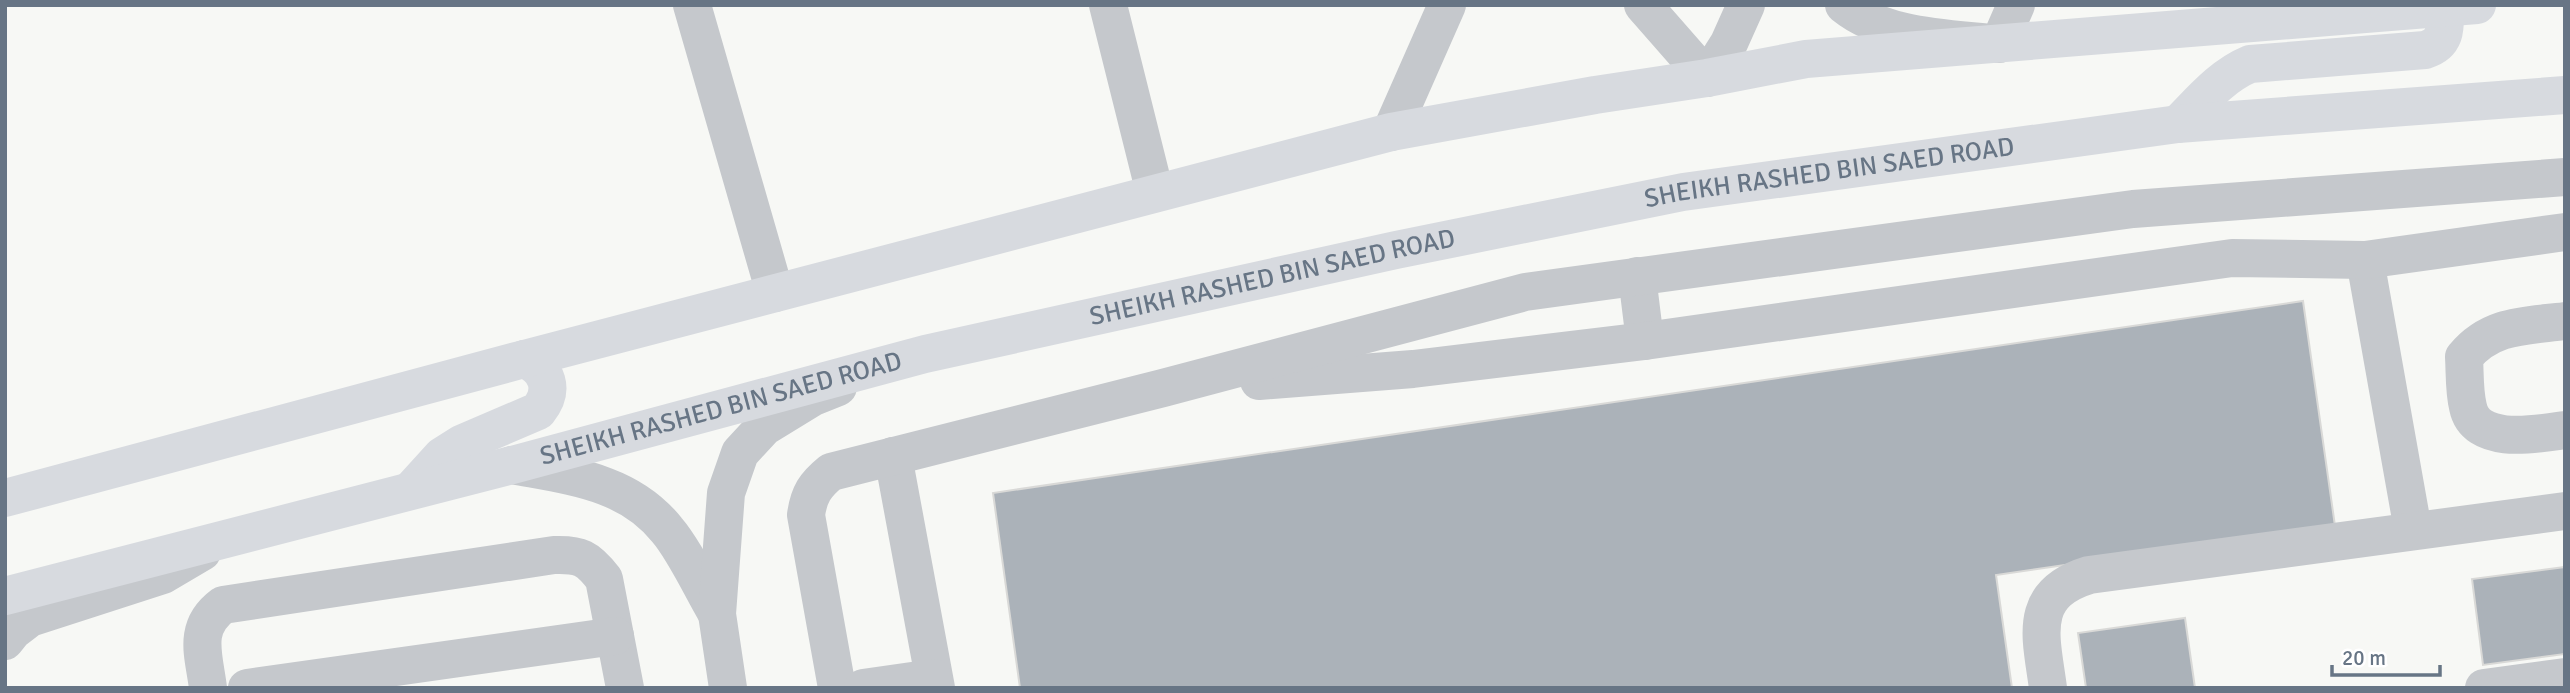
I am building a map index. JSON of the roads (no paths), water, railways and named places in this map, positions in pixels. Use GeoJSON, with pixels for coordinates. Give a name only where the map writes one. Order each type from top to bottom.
{"type":"FeatureCollection","features":[{"type":"Feature","properties":{"kind":"main road"},"geometry":{"type":"LineString","coordinates":[[1999,44],[2140,5]]}},
{"type":"Feature","properties":{"kind":"main road"},"geometry":{"type":"LineString","coordinates":[[5,498],[1391,132],[1806,59],[2456,6],[2442,41],[2435,47],[2250,64],[2234,71],[2220,82],[2178,124]]}},
{"type":"Feature","properties":{"kind":"main road","name":"SHEIKH RASHED BIN SAED ROAD"},"geometry":{"type":"LineString","coordinates":[[5,596],[925,355],[1396,250],[1683,192],[2178,124],[2565,97]]}},
{"type":"Feature","properties":{"kind":"main road"},"geometry":{"type":"LineString","coordinates":[[411,489],[442,456],[461,444],[538,411],[548,392],[547,381],[543,371],[535,363],[524,359]]}},
{"type":"Feature","properties":{"kind":"street"},"geometry":{"type":"LineString","coordinates":[[692,5],[775,293]]}},
{"type":"Feature","properties":{"kind":"street"},"geometry":{"type":"LineString","coordinates":[[1108,5],[1154,194]]}},
{"type":"Feature","properties":{"kind":"street"},"geometry":{"type":"LineString","coordinates":[[1391,132],[1447,5]]}},
{"type":"Feature","properties":{"kind":"street"},"geometry":{"type":"LineString","coordinates":[[1643,5],[1707,78],[1729,43],[1746,5]]}},
{"type":"Feature","properties":{"kind":"street"},"geometry":{"type":"LineString","coordinates":[[1844,5],[1860,18],[1909,33],[1999,44],[2016,5]]}},
{"type":"Feature","properties":{"kind":"street"},"geometry":{"type":"LineString","coordinates":[[837,688],[806,515],[808,497],[817,483],[831,472],[1525,292],[2133,209],[2565,177]]}},
{"type":"Feature","properties":{"kind":"street"},"geometry":{"type":"LineString","coordinates":[[1163,388],[1413,369],[1645,341],[2232,258],[2365,260],[2565,232]]}},
{"type":"Feature","properties":{"kind":"street"},"geometry":{"type":"LineString","coordinates":[[2365,260],[2413,530]]}},
{"type":"Feature","properties":{"kind":"street"},"geometry":{"type":"LineString","coordinates":[[1637,276],[1645,341]]}},
{"type":"Feature","properties":{"kind":"street"},"geometry":{"type":"LineString","coordinates":[[2565,321],[2500,330],[2476,343],[2464,357],[2468,409],[2477,424],[2491,432],[2530,436],[2565,430]]}},
{"type":"Feature","properties":{"kind":"street"},"geometry":{"type":"LineString","coordinates":[[728,688],[717,614],[726,493],[740,453],[764,427],[813,397],[925,355]]}},
{"type":"Feature","properties":{"kind":"street"},"geometry":{"type":"LineString","coordinates":[[863,688],[935,683],[893,456]]}},
{"type":"Feature","properties":{"kind":"street"},"geometry":{"type":"LineString","coordinates":[[512,465],[597,482],[637,501],[668,530],[717,614]]}},
{"type":"Feature","properties":{"kind":"street"},"geometry":{"type":"LineString","coordinates":[[2048,688],[2041,635],[2043,614],[2053,595],[2069,581],[2090,575],[2565,511]]}},
{"type":"Feature","properties":{"kind":"street"},"geometry":{"type":"LineString","coordinates":[[5,640],[30,618],[163,575],[216,541]]}},
{"type":"Feature","properties":{"kind":"street"},"geometry":{"type":"LineString","coordinates":[[208,688],[201,637],[212,613],[223,605],[554,555],[576,554],[593,565],[604,579],[625,688]]}},
{"type":"Feature","properties":{"kind":"street"},"geometry":{"type":"LineString","coordinates":[[247,688],[615,636]]}},
{"type":"Feature","properties":{"kind":"street"},"geometry":{"type":"LineString","coordinates":[[2484,688],[2565,677]]}}]}
